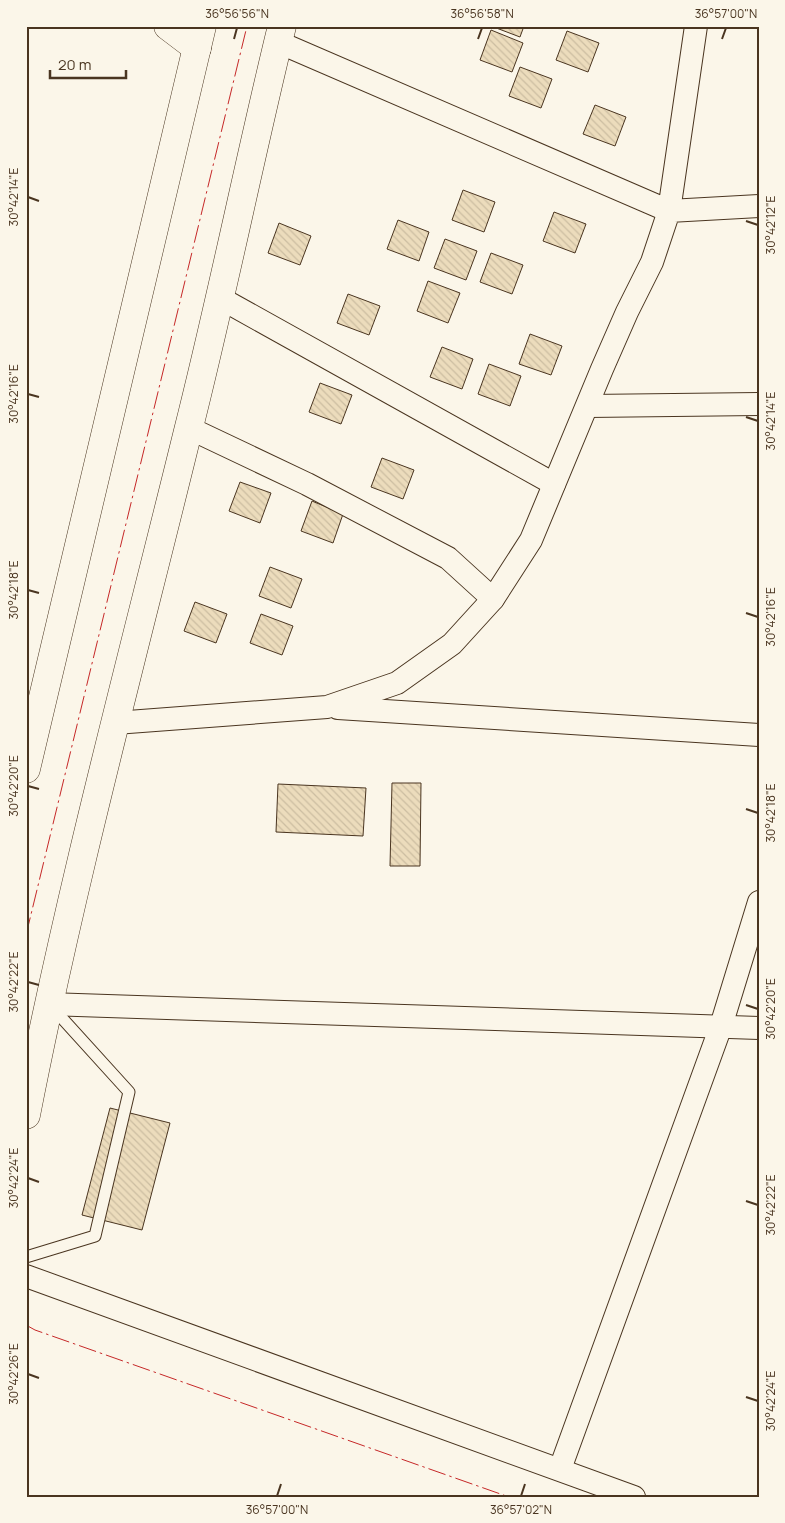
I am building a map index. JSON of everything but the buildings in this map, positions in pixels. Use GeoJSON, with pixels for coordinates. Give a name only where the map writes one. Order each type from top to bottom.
{"type":"FeatureCollection","features":[{"type":"Feature","properties":{"kind":"main road"},"geometry":{"type":"LineString","coordinates":[[26,769],[35,698],[199,37],[168,26]]}},
{"type":"Feature","properties":{"kind":"main road"},"geometry":{"type":"LineString","coordinates":[[26,1115],[48,1004],[115,723],[189,428],[280,34]]}},
{"type":"Feature","properties":{"kind":"street"},"geometry":{"type":"LineString","coordinates":[[327,707],[397,682],[452,644],[493,599],[531,540],[627,312],[652,262],[669,211],[696,26]]}},
{"type":"Feature","properties":{"kind":"street"},"geometry":{"type":"LineString","coordinates":[[280,34],[669,211],[759,206]]}},
{"type":"Feature","properties":{"kind":"street"},"geometry":{"type":"LineString","coordinates":[[220,298],[554,484]]}},
{"type":"Feature","properties":{"kind":"street"},"geometry":{"type":"LineString","coordinates":[[588,406],[759,404]]}},
{"type":"Feature","properties":{"kind":"street"},"geometry":{"type":"LineString","coordinates":[[189,428],[307,484],[448,558],[493,599]]}},
{"type":"Feature","properties":{"kind":"street"},"geometry":{"type":"LineString","coordinates":[[115,723],[327,707],[759,735]]}},
{"type":"Feature","properties":{"kind":"street"},"geometry":{"type":"LineString","coordinates":[[560,1469],[721,1026],[759,902]]}},
{"type":"Feature","properties":{"kind":"street"},"geometry":{"type":"LineString","coordinates":[[48,1004],[759,1028]]}},
{"type":"Feature","properties":{"kind":"street"},"geometry":{"type":"LineString","coordinates":[[26,1276],[634,1497]]}},
{"type":"Feature","properties":{"kind":"lane"},"geometry":{"type":"LineString","coordinates":[[26,1257],[95,1236],[128,1092],[48,1004]]}},
{"type":"Feature","properties":{"kind":"power"},"geometry":{"type":"LineString","coordinates":[[26,935],[247,26]]}},
{"type":"Feature","properties":{"kind":"power"},"geometry":{"type":"LineString","coordinates":[[26,1325],[35,1330],[509,1497]]}}]}
